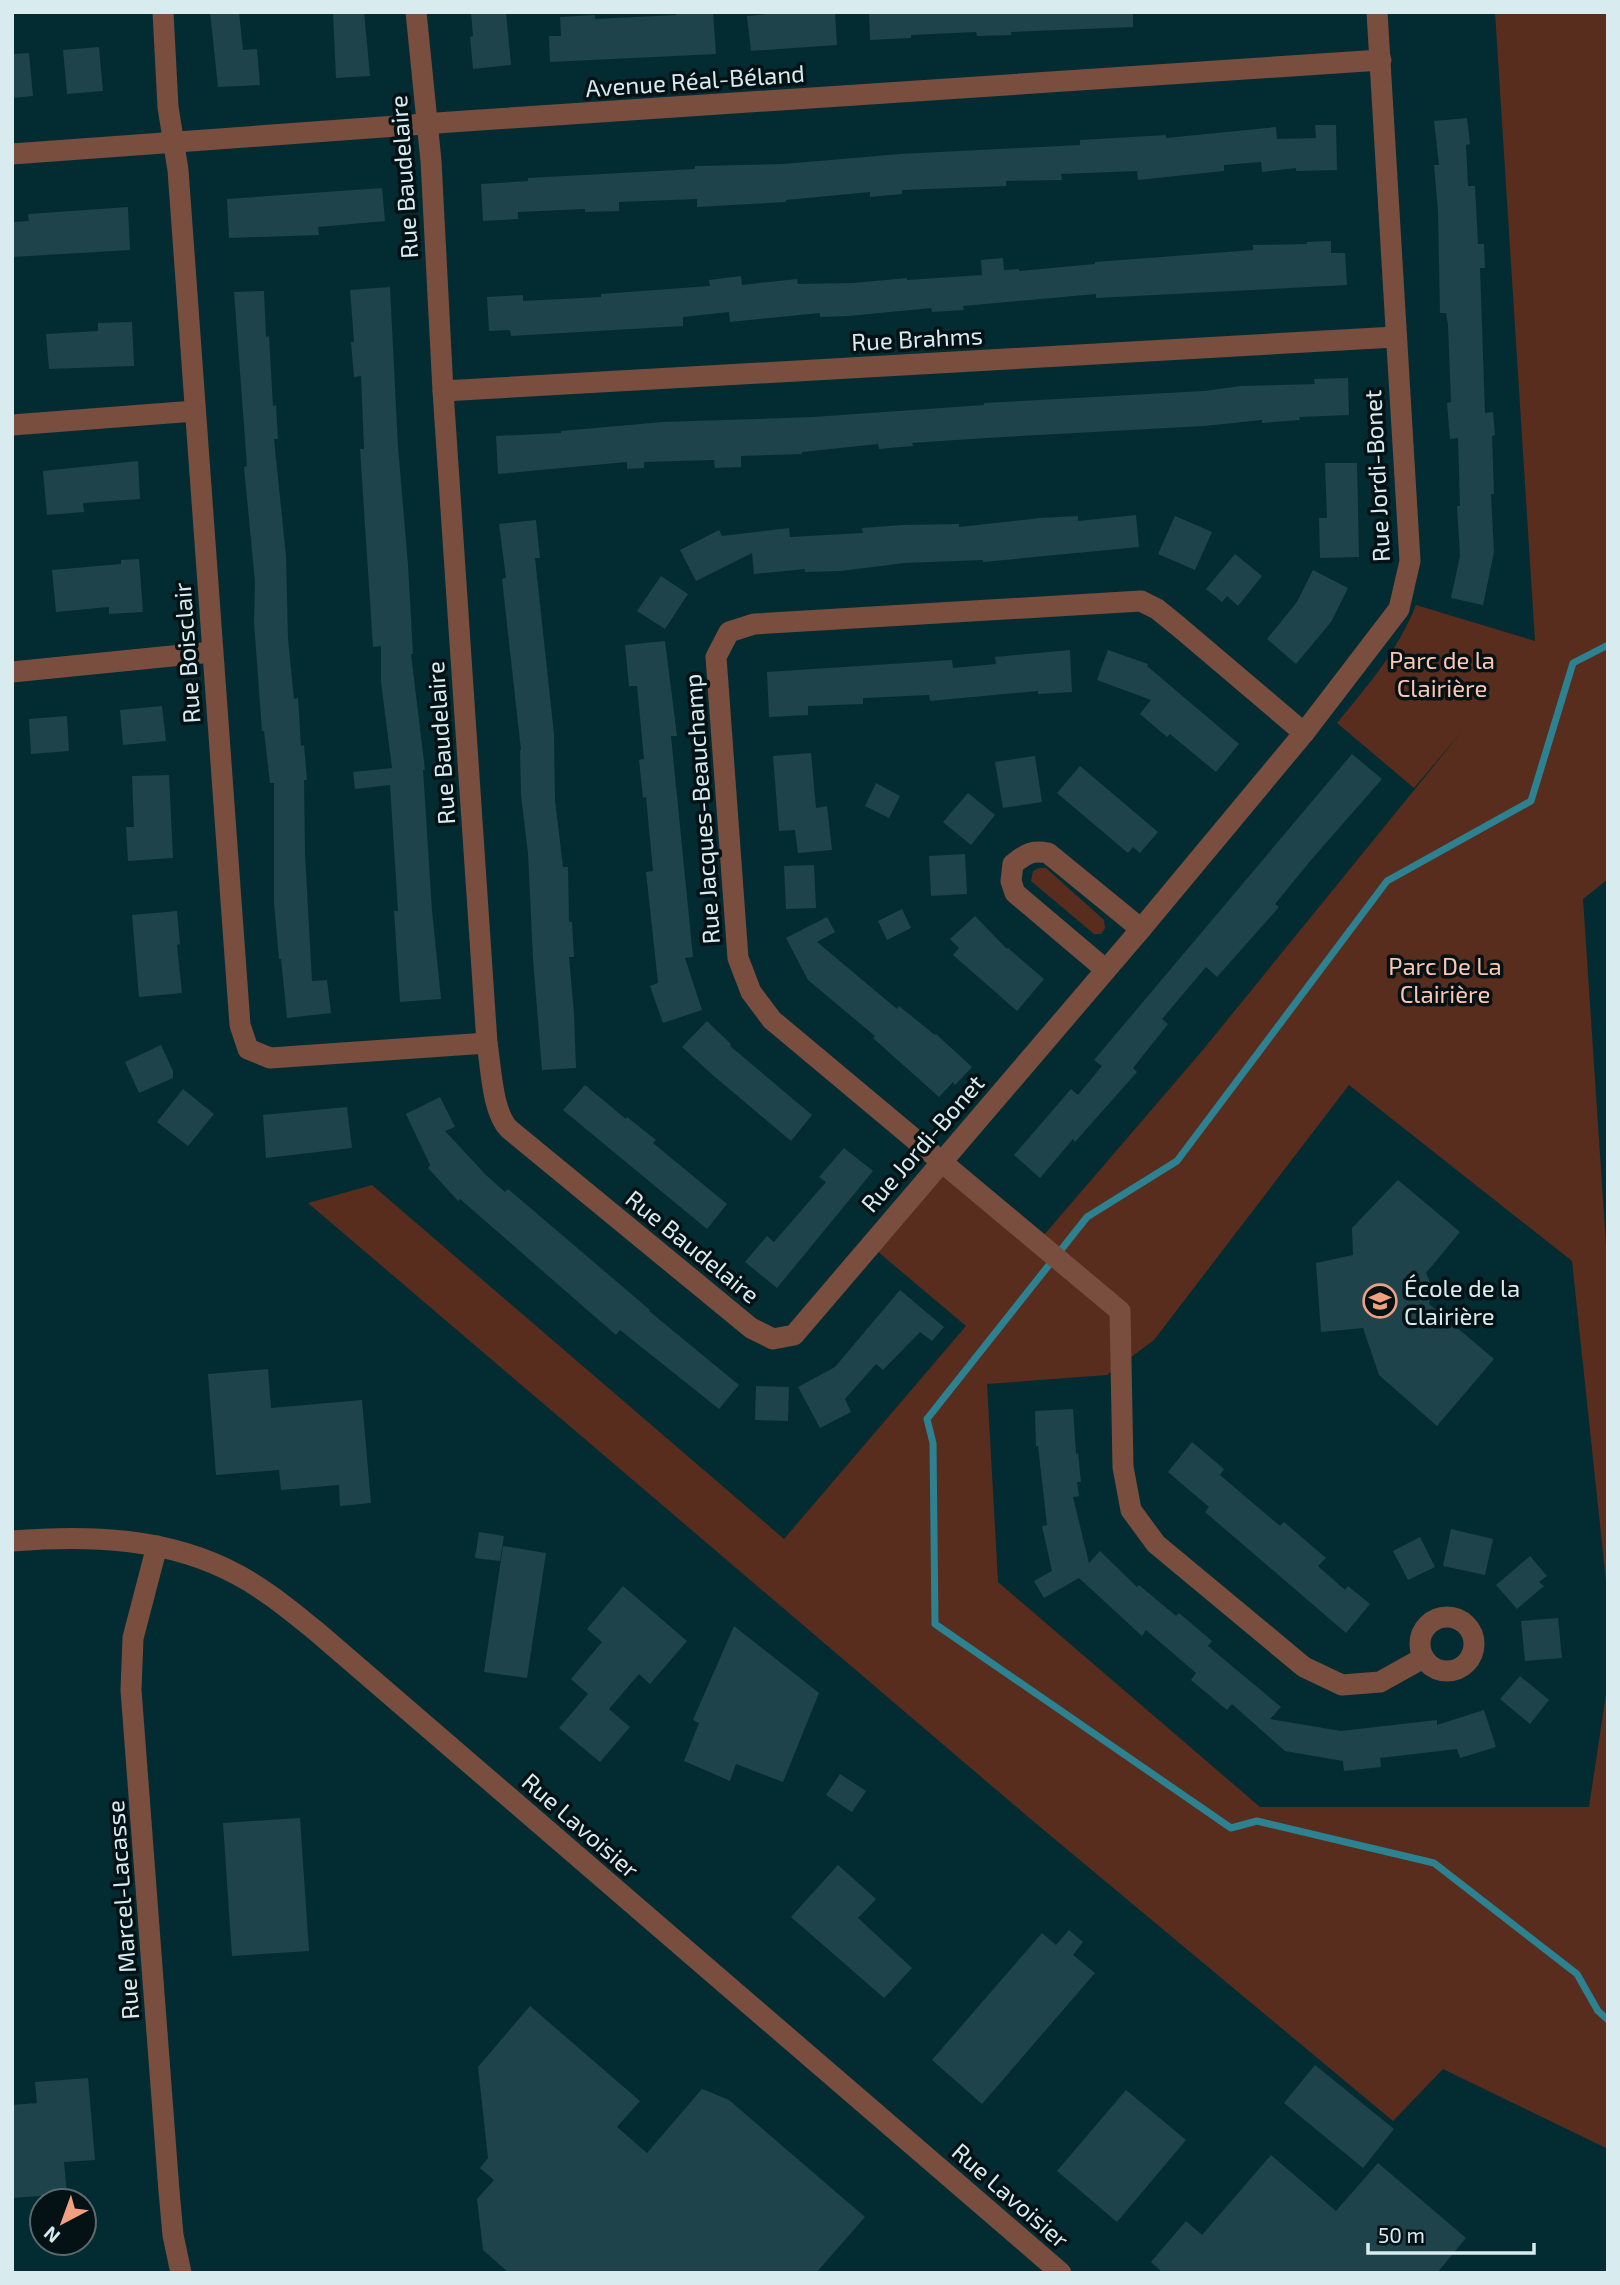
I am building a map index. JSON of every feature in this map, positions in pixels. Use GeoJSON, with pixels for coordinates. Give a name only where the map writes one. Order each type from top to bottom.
{"type":"FeatureCollection","features":[{"type":"Feature","properties":{"kind":"street","name":"Rue Boisclair"},"geometry":{"type":"LineString","coordinates":[[163,12],[168,107],[178,170],[240,1025],[248,1049],[270,1058],[487,1043]]}},
{"type":"Feature","properties":{"kind":"street","name":"Rue Baudelaire"},"geometry":{"type":"LineString","coordinates":[[416,12],[431,161],[443,391],[487,1043],[498,1112],[509,1129],[751,1328],[773,1339]]}},
{"type":"Feature","properties":{"kind":"street","name":"Rue Jordi-Bonet"},"geometry":{"type":"LineString","coordinates":[[773,1339],[794,1335],[1141,929],[1304,733],[1399,609],[1410,561],[1377,12]]}},
{"type":"Feature","properties":{"kind":"street","name":"Avenue Réal-Béland"},"geometry":{"type":"LineString","coordinates":[[12,154],[1381,60]]}},
{"type":"Feature","properties":{"kind":"street","name":"Rue Brahms"},"geometry":{"type":"LineString","coordinates":[[443,391],[1395,337]]}},
{"type":"Feature","properties":{"kind":"street"},"geometry":{"type":"LineString","coordinates":[[12,425],[195,411]]}},
{"type":"Feature","properties":{"kind":"street","name":"Rue Jacques-Beauchamp"},"geometry":{"type":"LineString","coordinates":[[1304,733],[1178,626],[1140,601],[754,624],[729,632],[716,657],[737,958],[751,992],[772,1020],[1119,1311],[1123,1467],[1131,1510],[1156,1544],[1304,1667],[1342,1685],[1380,1682],[1423,1658]]}},
{"type":"Feature","properties":{"kind":"street"},"geometry":{"type":"LineString","coordinates":[[12,672],[212,652]]}},
{"type":"Feature","properties":{"kind":"street"},"geometry":{"type":"LineString","coordinates":[[1106,970],[1015,893],[1011,881],[1013,863],[1026,853],[1048,853],[1141,929]]}},
{"type":"Feature","properties":{"kind":"street","name":"Rue Lavoisier"},"geometry":{"type":"LineString","coordinates":[[12,1541],[82,1537],[157,1546],[205,1559],[238,1575],[308,1625],[1061,2273]]}},
{"type":"Feature","properties":{"kind":"street","name":"Rue Marcel-Lacasse"},"geometry":{"type":"LineString","coordinates":[[157,1546],[134,1638],[131,1690],[169,2191],[181,2273]]}},
{"type":"Feature","properties":{"kind":"green space","name":"Parc De La Clairière"},"geometry":{"type":"Polygon","coordinates":[[[1495,12],[1608,12],[1608,879],[1583,899],[1608,1275],[1608,1600],[1572,1261],[1349,1085],[1154,1340],[1107,1375],[987,1384],[998,1582],[1260,1807],[1589,1807],[1608,1681],[1608,2149],[1443,2069],[1393,2121],[1027,1816],[308,1203],[372,1185],[784,1539],[966,1326],[870,1245],[940,1161],[1038,1242],[1202,1051],[1463,730],[1414,788],[1337,723],[1391,653],[1416,605],[1535,641],[1495,12]]]}},
{"type":"Feature","properties":{"kind":"green space"},"geometry":{"type":"Polygon","coordinates":[[[1046,868],[1104,920],[1105,928],[1101,934],[1094,934],[1031,881],[1033,871],[1046,868]]]}},
{"type":"Feature","properties":{"kind":"building"},"geometry":{"type":"Polygon","coordinates":[[[210,12],[239,12],[243,50],[257,49],[260,85],[218,87],[210,12]]]}},
{"type":"Feature","properties":{"kind":"building"},"geometry":{"type":"Polygon","coordinates":[[[333,12],[364,12],[370,76],[336,78],[333,12]]]}},
{"type":"Feature","properties":{"kind":"building"},"geometry":{"type":"Polygon","coordinates":[[[471,12],[506,12],[511,65],[473,69],[471,12]]]}},
{"type":"Feature","properties":{"kind":"building"},"geometry":{"type":"Polygon","coordinates":[[[676,12],[713,12],[716,54],[550,62],[549,36],[561,36],[560,17],[595,15],[595,19],[676,15],[676,12]]]}},
{"type":"Feature","properties":{"kind":"building"},"geometry":{"type":"Polygon","coordinates":[[[835,12],[837,45],[751,51],[747,16],[835,12]]]}},
{"type":"Feature","properties":{"kind":"building"},"geometry":{"type":"Polygon","coordinates":[[[869,12],[1133,12],[1133,27],[1011,32],[1011,35],[977,36],[976,32],[911,35],[911,38],[870,40],[869,12]]]}},
{"type":"Feature","properties":{"kind":"building"},"geometry":{"type":"Polygon","coordinates":[[[99,47],[103,91],[67,94],[63,50],[99,47]]]}},
{"type":"Feature","properties":{"kind":"building"},"geometry":{"type":"Polygon","coordinates":[[[29,53],[33,96],[12,98],[12,54],[29,53]]]}},
{"type":"Feature","properties":{"kind":"building"},"geometry":{"type":"Polygon","coordinates":[[[1467,118],[1470,144],[1466,145],[1468,186],[1475,186],[1478,244],[1484,244],[1485,268],[1480,268],[1485,413],[1493,412],[1495,435],[1492,436],[1494,494],[1491,494],[1494,552],[1483,605],[1451,598],[1460,556],[1457,506],[1460,506],[1458,438],[1450,439],[1447,403],[1451,402],[1448,325],[1446,313],[1440,313],[1438,211],[1434,165],[1439,165],[1434,121],[1467,118]]]}},
{"type":"Feature","properties":{"kind":"building"},"geometry":{"type":"Polygon","coordinates":[[[1315,125],[1336,125],[1337,170],[1296,171],[1296,168],[1262,172],[1261,162],[1224,165],[1224,171],[1138,180],[1137,171],[1061,174],[1062,180],[1006,181],[1006,186],[902,190],[902,194],[870,197],[870,192],[786,202],[697,207],[697,199],[619,202],[619,211],[585,212],[585,209],[518,212],[518,219],[483,221],[481,184],[528,181],[528,178],[1080,145],[1080,140],[1166,135],[1166,138],[1276,127],[1277,139],[1316,138],[1315,125]]]}},
{"type":"Feature","properties":{"kind":"building"},"geometry":{"type":"Polygon","coordinates":[[[382,188],[385,221],[318,227],[319,235],[229,238],[227,199],[382,188]]]}},
{"type":"Feature","properties":{"kind":"building"},"geometry":{"type":"Polygon","coordinates":[[[128,207],[130,250],[12,257],[12,222],[29,221],[28,214],[128,207]]]}},
{"type":"Feature","properties":{"kind":"building"},"geometry":{"type":"Polygon","coordinates":[[[1331,241],[1331,253],[1345,253],[1347,285],[1096,298],[1096,294],[963,306],[964,310],[932,312],[931,308],[820,317],[820,313],[730,322],[729,312],[683,317],[683,326],[511,336],[510,330],[489,331],[487,297],[523,295],[523,301],[601,297],[601,294],[710,286],[709,280],[741,276],[742,285],[797,279],[798,284],[907,280],[982,275],[981,260],[1003,258],[1004,270],[1019,271],[1095,262],[1253,250],[1253,245],[1331,241]]]}},
{"type":"Feature","properties":{"kind":"building"},"geometry":{"type":"Polygon","coordinates":[[[390,287],[411,654],[425,770],[432,910],[441,999],[400,1002],[394,911],[398,911],[390,785],[355,789],[353,772],[392,768],[381,682],[381,646],[373,647],[360,449],[364,449],[361,376],[354,377],[350,290],[390,287]]]}},
{"type":"Feature","properties":{"kind":"building"},"geometry":{"type":"Polygon","coordinates":[[[264,291],[273,406],[276,405],[278,439],[274,439],[286,556],[288,639],[307,780],[304,780],[305,854],[312,981],[327,980],[331,1013],[287,1018],[274,903],[274,783],[270,783],[262,731],[254,622],[255,582],[244,467],[247,466],[234,292],[264,291]]]}},
{"type":"Feature","properties":{"kind":"building"},"geometry":{"type":"Polygon","coordinates":[[[132,322],[134,366],[49,369],[46,334],[98,331],[98,323],[132,322]]]}},
{"type":"Feature","properties":{"kind":"building"},"geometry":{"type":"Polygon","coordinates":[[[1348,378],[1349,415],[1299,417],[1300,420],[1262,423],[1262,420],[1204,426],[912,443],[913,446],[879,449],[878,444],[802,454],[741,456],[741,467],[715,468],[714,460],[644,462],[644,468],[627,469],[627,462],[498,474],[496,436],[561,433],[663,422],[813,417],[984,403],[1204,391],[1241,386],[1315,384],[1314,379],[1348,378]]]}},
{"type":"Feature","properties":{"kind":"building"},"geometry":{"type":"Polygon","coordinates":[[[138,461],[140,499],[83,503],[84,512],[47,515],[43,471],[138,461]]]}},
{"type":"Feature","properties":{"kind":"building"},"geometry":{"type":"Polygon","coordinates":[[[1325,463],[1357,463],[1359,557],[1320,558],[1319,518],[1327,518],[1325,463]]]}},
{"type":"Feature","properties":{"kind":"building"},"geometry":{"type":"Polygon","coordinates":[[[1136,515],[1139,547],[983,562],[905,563],[841,571],[805,572],[805,569],[754,574],[752,553],[696,581],[680,550],[719,530],[722,536],[789,528],[790,537],[863,533],[862,528],[902,525],[959,524],[959,527],[1040,518],[1078,516],[1078,521],[1136,515]]]}},
{"type":"Feature","properties":{"kind":"building"},"geometry":{"type":"Polygon","coordinates":[[[1175,516],[1212,532],[1195,570],[1158,554],[1175,516]]]}},
{"type":"Feature","properties":{"kind":"building"},"geometry":{"type":"Polygon","coordinates":[[[536,520],[540,558],[535,558],[554,734],[555,800],[563,867],[568,867],[569,922],[572,922],[574,957],[569,957],[576,1068],[542,1070],[528,853],[521,795],[521,750],[502,579],[506,578],[499,524],[536,520]]]}},
{"type":"Feature","properties":{"kind":"building"},"geometry":{"type":"Polygon","coordinates":[[[1235,554],[1262,576],[1238,606],[1227,596],[1222,602],[1206,589],[1235,554]]]}},
{"type":"Feature","properties":{"kind":"building"},"geometry":{"type":"Polygon","coordinates":[[[139,559],[143,612],[109,614],[109,607],[56,612],[52,570],[121,564],[121,560],[139,559]]]}},
{"type":"Feature","properties":{"kind":"building"},"geometry":{"type":"Polygon","coordinates":[[[1313,570],[1348,588],[1331,622],[1296,664],[1267,639],[1297,602],[1313,570]]]}},
{"type":"Feature","properties":{"kind":"building"},"geometry":{"type":"Polygon","coordinates":[[[661,576],[688,594],[665,629],[637,611],[661,576]]]}},
{"type":"Feature","properties":{"kind":"building"},"geometry":{"type":"Polygon","coordinates":[[[665,641],[677,736],[671,736],[693,957],[685,958],[702,1010],[663,1023],[650,986],[658,983],[646,872],[653,871],[646,797],[643,798],[639,760],[644,759],[637,686],[629,686],[625,645],[665,641]]]}},
{"type":"Feature","properties":{"kind":"building"},"geometry":{"type":"Polygon","coordinates":[[[1070,650],[1072,692],[1038,694],[1038,691],[930,701],[929,695],[863,698],[863,704],[808,706],[808,715],[769,717],[767,672],[952,660],[953,668],[996,664],[995,657],[1070,650]]]}},
{"type":"Feature","properties":{"kind":"building"},"geometry":{"type":"Polygon","coordinates":[[[1108,650],[1148,664],[1147,666],[1239,744],[1216,772],[1170,734],[1167,737],[1140,714],[1151,700],[1097,680],[1108,650]]]}},
{"type":"Feature","properties":{"kind":"building"},"geometry":{"type":"Polygon","coordinates":[[[162,706],[166,741],[123,745],[120,710],[162,706]]]}},
{"type":"Feature","properties":{"kind":"building"},"geometry":{"type":"Polygon","coordinates":[[[67,716],[69,751],[31,754],[29,719],[67,716]]]}},
{"type":"Feature","properties":{"kind":"building"},"geometry":{"type":"Polygon","coordinates":[[[811,753],[816,808],[827,806],[832,850],[798,853],[795,830],[779,831],[773,756],[811,753]]]}},
{"type":"Feature","properties":{"kind":"building"},"geometry":{"type":"Polygon","coordinates":[[[1352,754],[1382,779],[1275,904],[1279,907],[1217,977],[1206,967],[1162,1019],[1168,1024],[1133,1068],[1137,1072],[1040,1178],[1014,1155],[1071,1089],[1078,1095],[1102,1066],[1094,1060],[1352,754]]]}},
{"type":"Feature","properties":{"kind":"building"},"geometry":{"type":"Polygon","coordinates":[[[1035,756],[1042,802],[1003,808],[995,762],[1035,756]]]}},
{"type":"Feature","properties":{"kind":"building"},"geometry":{"type":"Polygon","coordinates":[[[1080,766],[1158,832],[1140,853],[1133,847],[1128,853],[1057,793],[1080,766]]]}},
{"type":"Feature","properties":{"kind":"building"},"geometry":{"type":"Polygon","coordinates":[[[169,775],[173,858],[128,861],[126,827],[134,827],[132,776],[169,775]]]}},
{"type":"Feature","properties":{"kind":"building"},"geometry":{"type":"Polygon","coordinates":[[[876,783],[900,796],[889,818],[865,806],[876,783]]]}},
{"type":"Feature","properties":{"kind":"building"},"geometry":{"type":"Polygon","coordinates":[[[968,793],[995,815],[971,845],[943,822],[968,793]]]}},
{"type":"Feature","properties":{"kind":"building"},"geometry":{"type":"Polygon","coordinates":[[[965,854],[967,894],[931,896],[929,856],[965,854]]]}},
{"type":"Feature","properties":{"kind":"building"},"geometry":{"type":"Polygon","coordinates":[[[814,865],[816,908],[786,909],[784,866],[814,865]]]}},
{"type":"Feature","properties":{"kind":"building"},"geometry":{"type":"Polygon","coordinates":[[[902,909],[911,928],[887,940],[878,921],[902,909]]]}},
{"type":"Feature","properties":{"kind":"building"},"geometry":{"type":"Polygon","coordinates":[[[177,911],[182,993],[139,997],[132,915],[177,911]]]}},
{"type":"Feature","properties":{"kind":"building"},"geometry":{"type":"Polygon","coordinates":[[[975,916],[1007,949],[1044,979],[1017,1011],[953,955],[959,948],[950,939],[975,916]]]}},
{"type":"Feature","properties":{"kind":"building"},"geometry":{"type":"Polygon","coordinates":[[[827,917],[835,932],[817,942],[897,1009],[899,1006],[936,1034],[972,1067],[939,1097],[873,1038],[875,1036],[808,980],[786,938],[827,917]]]}},
{"type":"Feature","properties":{"kind":"building"},"geometry":{"type":"Polygon","coordinates":[[[707,1021],[730,1046],[812,1115],[791,1141],[682,1047],[707,1021]]]}},
{"type":"Feature","properties":{"kind":"building"},"geometry":{"type":"Polygon","coordinates":[[[161,1045],[173,1071],[173,1078],[139,1093],[125,1062],[161,1045]]]}},
{"type":"Feature","properties":{"kind":"building"},"geometry":{"type":"Polygon","coordinates":[[[585,1085],[656,1140],[653,1143],[727,1204],[707,1229],[563,1110],[585,1085]]]}},
{"type":"Feature","properties":{"kind":"building"},"geometry":{"type":"Polygon","coordinates":[[[183,1089],[214,1114],[188,1146],[157,1122],[183,1089]]]}},
{"type":"Feature","properties":{"kind":"building"},"geometry":{"type":"Polygon","coordinates":[[[440,1097],[455,1127],[445,1131],[486,1175],[505,1192],[508,1189],[739,1385],[719,1409],[620,1330],[616,1335],[460,1199],[458,1201],[428,1168],[430,1165],[406,1114],[440,1097]]]}},
{"type":"Feature","properties":{"kind":"building"},"geometry":{"type":"Polygon","coordinates":[[[347,1107],[352,1148],[266,1158],[263,1115],[347,1107]]]}},
{"type":"Feature","properties":{"kind":"building"},"geometry":{"type":"Polygon","coordinates":[[[844,1148],[873,1171],[777,1288],[745,1262],[767,1236],[774,1242],[826,1182],[819,1177],[844,1148]]]}},
{"type":"Feature","properties":{"kind":"building"},"geometry":{"type":"Polygon","coordinates":[[[1398,1180],[1460,1232],[1426,1273],[1433,1289],[1429,1304],[1494,1359],[1437,1426],[1379,1375],[1363,1328],[1321,1332],[1316,1263],[1353,1255],[1352,1228],[1398,1180]]]}},
{"type":"Feature","properties":{"kind":"building"},"geometry":{"type":"Polygon","coordinates":[[[900,1290],[944,1327],[932,1341],[920,1332],[883,1370],[876,1364],[845,1399],[851,1412],[820,1428],[798,1387],[835,1367],[900,1290]]]}},
{"type":"Feature","properties":{"kind":"building"},"geometry":{"type":"Polygon","coordinates":[[[268,1369],[271,1408],[362,1400],[371,1503],[340,1506],[339,1485],[281,1490],[279,1470],[216,1475],[208,1374],[268,1369]]]}},
{"type":"Feature","properties":{"kind":"building"},"geometry":{"type":"Polygon","coordinates":[[[756,1386],[789,1387],[788,1421],[755,1420],[756,1386]]]}},
{"type":"Feature","properties":{"kind":"building"},"geometry":{"type":"Polygon","coordinates":[[[1073,1409],[1081,1482],[1077,1482],[1079,1496],[1073,1497],[1089,1563],[1100,1551],[1137,1587],[1139,1585],[1176,1616],[1179,1613],[1212,1641],[1208,1646],[1281,1707],[1270,1719],[1341,1731],[1437,1720],[1437,1725],[1484,1710],[1496,1747],[1460,1758],[1457,1749],[1380,1758],[1381,1767],[1344,1771],[1343,1761],[1285,1751],[1232,1704],[1227,1710],[1191,1680],[1196,1673],[1146,1630],[1142,1636],[1079,1578],[1044,1598],[1034,1581],[1052,1571],[1042,1526],[1047,1525],[1036,1446],[1035,1411],[1073,1409]]]}},
{"type":"Feature","properties":{"kind":"building"},"geometry":{"type":"Polygon","coordinates":[[[1192,1442],[1224,1469],[1220,1475],[1280,1526],[1284,1522],[1326,1558],[1318,1566],[1345,1590],[1348,1586],[1370,1604],[1346,1633],[1205,1512],[1209,1507],[1168,1472],[1192,1442]]]}},
{"type":"Feature","properties":{"kind":"building"},"geometry":{"type":"Polygon","coordinates":[[[1451,1529],[1493,1539],[1485,1575],[1443,1566],[1451,1529]]]}},
{"type":"Feature","properties":{"kind":"building"},"geometry":{"type":"Polygon","coordinates":[[[479,1532],[504,1536],[500,1561],[475,1558],[479,1532]]]}},
{"type":"Feature","properties":{"kind":"building"},"geometry":{"type":"Polygon","coordinates":[[[1420,1537],[1435,1567],[1408,1580],[1393,1551],[1420,1537]]]}},
{"type":"Feature","properties":{"kind":"building"},"geometry":{"type":"Polygon","coordinates":[[[503,1546],[546,1553],[527,1678],[484,1672],[503,1546]]]}},
{"type":"Feature","properties":{"kind":"building"},"geometry":{"type":"Polygon","coordinates":[[[1530,1556],[1547,1576],[1539,1582],[1544,1586],[1517,1609],[1496,1585],[1530,1556]]]}},
{"type":"Feature","properties":{"kind":"building"},"geometry":{"type":"Polygon","coordinates":[[[623,1586],[687,1641],[650,1684],[639,1674],[609,1709],[630,1727],[600,1762],[559,1728],[588,1694],[571,1679],[602,1642],[587,1629],[623,1586]]]}},
{"type":"Feature","properties":{"kind":"building"},"geometry":{"type":"Polygon","coordinates":[[[1558,1618],[1562,1658],[1525,1661],[1521,1621],[1558,1618]]]}},
{"type":"Feature","properties":{"kind":"building"},"geometry":{"type":"Polygon","coordinates":[[[734,1626],[819,1693],[783,1782],[736,1764],[730,1781],[684,1761],[699,1723],[693,1720],[734,1626]]]}},
{"type":"Feature","properties":{"kind":"building"},"geometry":{"type":"Polygon","coordinates":[[[1520,1676],[1549,1700],[1530,1724],[1500,1699],[1520,1676]]]}},
{"type":"Feature","properties":{"kind":"building"},"geometry":{"type":"Polygon","coordinates":[[[840,1774],[866,1791],[852,1812],[826,1795],[840,1774]]]}},
{"type":"Feature","properties":{"kind":"building"},"geometry":{"type":"Polygon","coordinates":[[[300,1818],[309,1951],[232,1956],[223,1823],[300,1818]]]}},
{"type":"Feature","properties":{"kind":"building"},"geometry":{"type":"Polygon","coordinates":[[[838,1865],[876,1899],[858,1918],[912,1968],[884,1998],[791,1917],[838,1865]]]}},
{"type":"Feature","properties":{"kind":"building"},"geometry":{"type":"Polygon","coordinates":[[[1069,1930],[1083,1942],[1073,1955],[1095,1973],[982,2104],[932,2060],[1042,1933],[1056,1945],[1069,1930]]]}},
{"type":"Feature","properties":{"kind":"building"},"geometry":{"type":"Polygon","coordinates":[[[530,2006],[640,2101],[617,2127],[647,2153],[702,2089],[729,2100],[865,2217],[816,2273],[509,2273],[483,2250],[477,2199],[494,2180],[480,2168],[488,2158],[478,2067],[530,2006]]]}},
{"type":"Feature","properties":{"kind":"building"},"geometry":{"type":"Polygon","coordinates":[[[1315,2065],[1394,2129],[1363,2168],[1284,2103],[1315,2065]]]}},
{"type":"Feature","properties":{"kind":"building"},"geometry":{"type":"Polygon","coordinates":[[[88,2078],[95,2160],[64,2162],[66,2187],[28,2187],[28,2197],[12,2198],[12,2105],[37,2103],[35,2082],[88,2078]]]}},
{"type":"Feature","properties":{"kind":"building"},"geometry":{"type":"Polygon","coordinates":[[[1126,2090],[1186,2140],[1117,2222],[1057,2171],[1126,2090]]]}},
{"type":"Feature","properties":{"kind":"building"},"geometry":{"type":"Polygon","coordinates":[[[1271,2155],[1336,2211],[1378,2163],[1466,2238],[1437,2273],[1163,2273],[1151,2262],[1186,2221],[1202,2235],[1271,2155]]]}},
{"type":"Feature","properties":{"kind":"waterway"},"geometry":{"type":"LineString","coordinates":[[1608,645],[1573,663],[1531,801],[1387,881],[1177,1161],[1087,1217],[927,1419],[933,1443],[935,1624],[1231,1828],[1257,1821],[1434,1863],[1577,1974],[1598,2011],[1608,2020]]}},
{"type":"Feature","properties":{"kind":"place","name":"École de la Clairière"},"geometry":{"type":"Point","coordinates":[1380,1301]}},
{"type":"Feature","properties":{"kind":"park label","name":"Parc de la Clairière"},"geometry":{"type":"Point","coordinates":[1442,673]}}]}
